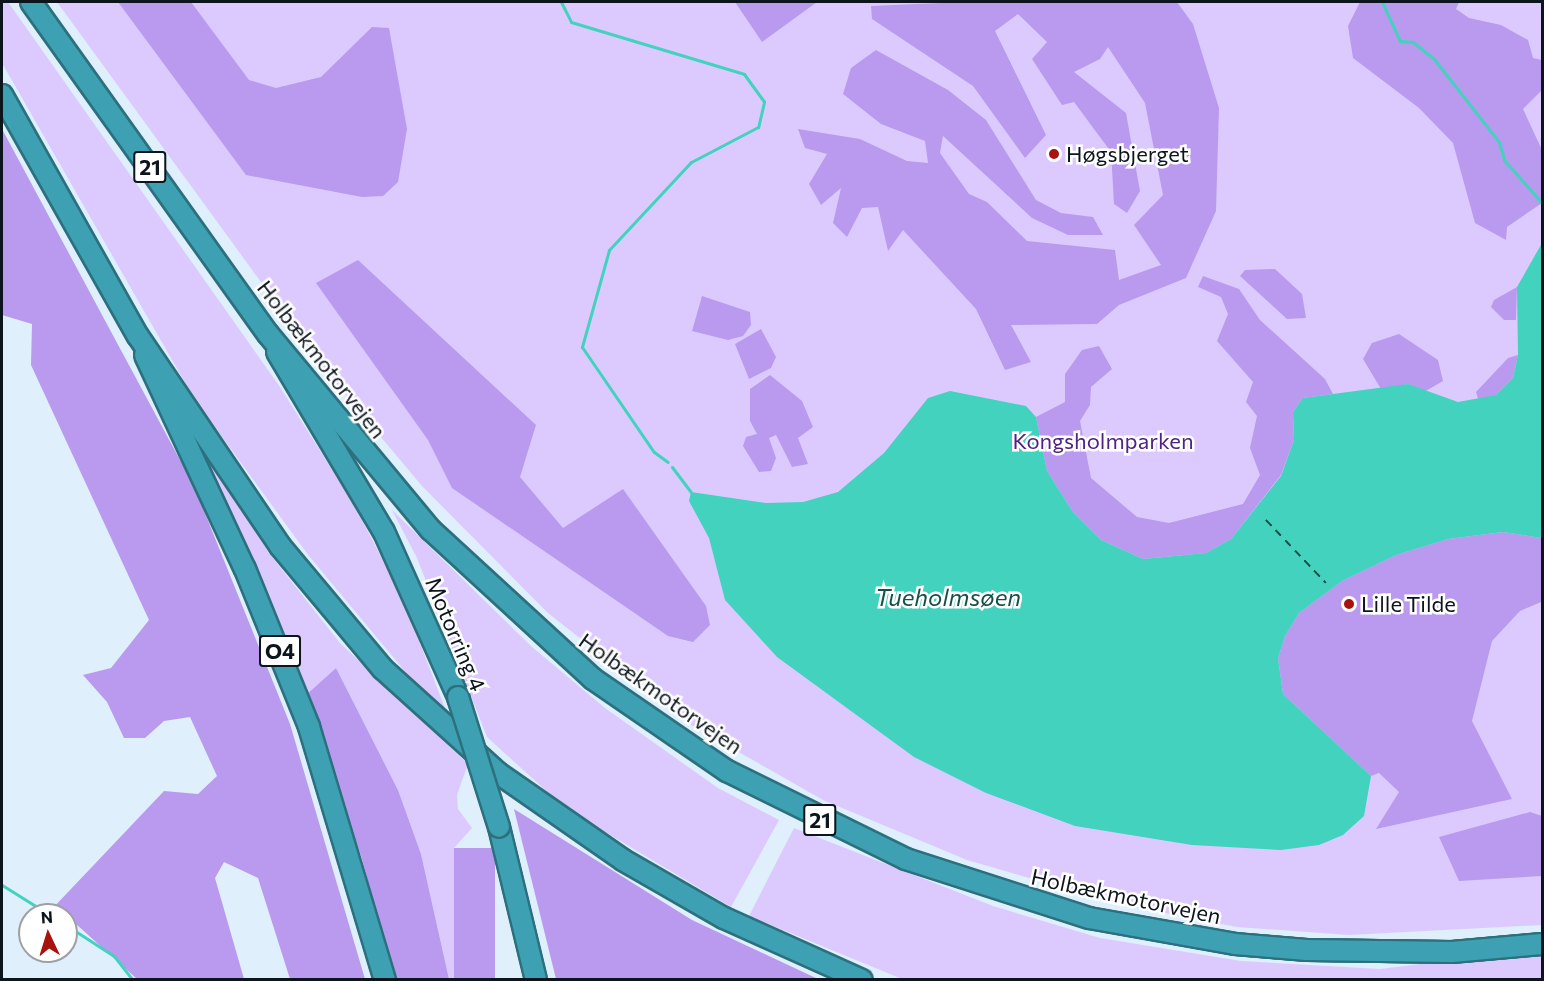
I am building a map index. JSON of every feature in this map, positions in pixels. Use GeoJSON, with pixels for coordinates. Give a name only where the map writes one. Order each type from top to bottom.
{"type":"FeatureCollection","features":[{"type":"Feature","properties":{"kind":"highway","name":"Holbækmotorvejen"},"geometry":{"type":"LineString","coordinates":[[32,2],[268,334],[432,530],[536,631],[664,731],[846,834],[1026,901],[1166,934],[1376,953],[1542,944]]}},
{"type":"Feature","properties":{"kind":"highway"},"geometry":{"type":"LineString","coordinates":[[2,95],[138,336],[280,546],[334,614],[439,723],[498,773],[623,861],[724,918],[862,980]]}},
{"type":"Feature","properties":{"kind":"highway","name":"Motorring 4"},"geometry":{"type":"LineString","coordinates":[[268,334],[384,532],[458,697],[499,827],[536,980]]}},
{"type":"Feature","properties":{"kind":"highway","name":"O4"},"geometry":{"type":"LineString","coordinates":[[138,336],[245,569],[309,727],[385,980]]}},
{"type":"Feature","properties":{"kind":"green space"},"geometry":{"type":"Polygon","coordinates":[[[2,2],[8,2],[280,387],[353,503],[402,597],[445,708],[433,705],[309,556],[195,400],[2,63],[2,2]]]}},
{"type":"Feature","properties":{"kind":"green space","name":"Kongsholmparken"},"geometry":{"type":"Polygon","coordinates":[[[57,2],[1542,2],[1542,925],[1349,935],[1237,927],[1123,905],[967,860],[823,800],[686,722],[548,613],[422,486],[328,374],[57,2]]]}},
{"type":"Feature","properties":{"kind":"green space"},"geometry":{"type":"Polygon","coordinates":[[[193,437],[272,557],[340,643],[468,764],[457,795],[458,809],[472,828],[454,848],[486,979],[449,979],[421,854],[398,790],[336,668],[306,695],[193,437]]]}},
{"type":"Feature","properties":{"kind":"green space"},"geometry":{"type":"Polygon","coordinates":[[[392,510],[532,647],[605,708],[718,788],[779,820],[731,907],[565,808],[487,737],[417,558],[392,510]]]}},
{"type":"Feature","properties":{"kind":"green space"},"geometry":{"type":"Polygon","coordinates":[[[794,828],[993,906],[1100,938],[1241,961],[1380,969],[1542,949],[1542,979],[902,979],[749,916],[794,828]]]}},
{"type":"Feature","properties":{"kind":"shaded area"},"geometry":{"type":"Polygon","coordinates":[[[118,2],[191,2],[249,80],[276,88],[321,77],[372,27],[389,28],[407,129],[398,182],[383,196],[362,197],[246,175],[118,2]]]}},
{"type":"Feature","properties":{"kind":"shaded area"},"geometry":{"type":"Polygon","coordinates":[[[735,2],[817,2],[762,42],[735,2]]]}},
{"type":"Feature","properties":{"kind":"shaded area"},"geometry":{"type":"Polygon","coordinates":[[[965,2],[1177,2],[1193,24],[1219,108],[1216,211],[1186,278],[1119,305],[1097,324],[1011,325],[1031,362],[1005,370],[976,309],[903,230],[888,251],[878,207],[862,208],[847,237],[833,223],[841,188],[821,205],[809,184],[827,154],[805,148],[798,129],[860,139],[907,161],[928,163],[925,141],[881,124],[843,94],[851,68],[876,50],[948,90],[986,120],[1036,200],[1061,213],[1093,217],[1103,235],[1068,235],[1032,218],[943,136],[940,153],[969,194],[987,202],[1027,241],[1115,250],[1119,280],[1161,265],[1134,225],[1163,195],[1145,103],[1108,47],[1100,59],[1074,72],[1126,113],[1140,191],[1127,213],[1114,204],[1111,152],[1074,102],[1062,105],[1032,59],[1047,42],[1018,14],[995,31],[1046,135],[1025,158],[973,86],[872,19],[871,6],[965,2]]]}},
{"type":"Feature","properties":{"kind":"shaded area"},"geometry":{"type":"Polygon","coordinates":[[[1360,2],[1459,2],[1456,9],[1469,18],[1501,25],[1528,40],[1533,58],[1542,60],[1542,90],[1523,109],[1542,150],[1542,203],[1507,227],[1506,240],[1475,223],[1453,143],[1419,108],[1353,58],[1348,26],[1360,2]]]}},
{"type":"Feature","properties":{"kind":"shaded area"},"geometry":{"type":"Polygon","coordinates":[[[2,129],[194,486],[290,724],[365,979],[290,979],[258,878],[224,862],[215,878],[244,979],[137,979],[78,926],[78,903],[58,903],[164,791],[198,794],[217,776],[190,717],[164,721],[145,738],[124,738],[107,702],[83,675],[111,668],[149,620],[31,365],[32,324],[2,315],[2,129]]]}},
{"type":"Feature","properties":{"kind":"shaded area"},"geometry":{"type":"Polygon","coordinates":[[[358,260],[536,425],[520,477],[563,528],[623,489],[706,606],[710,625],[693,642],[668,636],[452,488],[428,440],[316,283],[358,260]]]}},
{"type":"Feature","properties":{"kind":"shaded area"},"geometry":{"type":"Polygon","coordinates":[[[1275,269],[1302,294],[1306,318],[1287,319],[1240,276],[1245,270],[1275,269]]]}},
{"type":"Feature","properties":{"kind":"shaded area"},"geometry":{"type":"Polygon","coordinates":[[[1203,276],[1239,289],[1260,320],[1325,379],[1333,394],[1303,398],[1293,412],[1294,440],[1281,475],[1231,539],[1206,553],[1143,559],[1101,540],[1073,512],[1047,471],[1036,417],[1065,402],[1065,374],[1082,350],[1099,346],[1112,369],[1091,387],[1090,405],[1080,421],[1091,478],[1137,517],[1169,523],[1243,504],[1260,475],[1250,448],[1257,416],[1246,402],[1253,382],[1217,341],[1228,314],[1221,297],[1198,287],[1203,276]]]}},
{"type":"Feature","properties":{"kind":"shaded area"},"geometry":{"type":"Polygon","coordinates":[[[1517,287],[1516,320],[1504,320],[1491,307],[1494,300],[1517,287]]]}},
{"type":"Feature","properties":{"kind":"shaded area"},"geometry":{"type":"Polygon","coordinates":[[[702,296],[750,312],[751,325],[743,336],[728,340],[692,331],[702,296]]]}},
{"type":"Feature","properties":{"kind":"shaded area"},"geometry":{"type":"Polygon","coordinates":[[[761,329],[776,357],[771,368],[749,379],[735,344],[761,329]]]}},
{"type":"Feature","properties":{"kind":"shaded area"},"geometry":{"type":"Polygon","coordinates":[[[1399,334],[1438,360],[1443,381],[1424,392],[1408,384],[1381,389],[1363,359],[1372,343],[1399,334]]]}},
{"type":"Feature","properties":{"kind":"shaded area"},"geometry":{"type":"Polygon","coordinates":[[[1518,355],[1513,378],[1496,395],[1479,402],[1476,392],[1508,358],[1518,355]]]}},
{"type":"Feature","properties":{"kind":"shaded area"},"geometry":{"type":"Polygon","coordinates":[[[770,375],[802,401],[813,427],[798,438],[808,464],[792,467],[776,435],[769,438],[776,458],[771,471],[759,472],[743,446],[746,437],[757,434],[750,421],[750,389],[770,375]]]}},
{"type":"Feature","properties":{"kind":"shaded area"},"geometry":{"type":"Polygon","coordinates":[[[1503,532],[1542,538],[1541,602],[1520,611],[1492,641],[1472,721],[1512,799],[1376,829],[1399,792],[1379,773],[1371,776],[1283,694],[1278,658],[1285,636],[1299,613],[1342,581],[1396,555],[1448,539],[1503,532]]]}},
{"type":"Feature","properties":{"kind":"shaded area"},"geometry":{"type":"Polygon","coordinates":[[[336,668],[398,790],[421,854],[449,979],[394,979],[362,859],[306,695],[336,668]]]}},
{"type":"Feature","properties":{"kind":"shaded area"},"geometry":{"type":"Polygon","coordinates":[[[514,809],[692,920],[818,979],[556,979],[514,809]]]}},
{"type":"Feature","properties":{"kind":"shaded area"},"geometry":{"type":"Polygon","coordinates":[[[1530,812],[1542,816],[1542,876],[1459,881],[1439,837],[1530,812]]]}},
{"type":"Feature","properties":{"kind":"shaded area"},"geometry":{"type":"Polygon","coordinates":[[[454,848],[495,848],[495,980],[454,980],[454,848]]]}},
{"type":"Feature","properties":{"kind":"water","name":"Tueholmsøen"},"geometry":{"type":"Polygon","coordinates":[[[1542,243],[1542,538],[1503,532],[1448,539],[1396,555],[1342,581],[1299,613],[1285,636],[1278,658],[1283,694],[1371,776],[1364,816],[1343,835],[1319,845],[1281,850],[1192,845],[1075,826],[986,793],[914,757],[777,657],[725,600],[709,538],[689,501],[691,492],[766,503],[803,502],[838,492],[884,453],[928,398],[950,391],[1026,406],[1036,417],[1047,471],[1073,512],[1101,540],[1143,559],[1206,553],[1231,539],[1281,476],[1294,440],[1293,412],[1303,398],[1408,384],[1458,402],[1496,395],[1513,378],[1518,355],[1517,287],[1542,243]]]}},
{"type":"Feature","properties":{"kind":"waterway"},"geometry":{"type":"LineString","coordinates":[[561,2],[571,22],[744,74],[764,102],[758,127],[691,162],[609,250],[582,347],[654,452],[668,462]]}},
{"type":"Feature","properties":{"kind":"waterway"},"geometry":{"type":"LineString","coordinates":[[1382,2],[1400,41],[1413,42],[1434,59],[1499,142],[1504,160],[1542,203]]}},
{"type":"Feature","properties":{"kind":"waterway"},"geometry":{"type":"LineString","coordinates":[[672,467],[691,492]]}},
{"type":"Feature","properties":{"kind":"waterway"},"geometry":{"type":"LineString","coordinates":[[2,885],[31,903]]}},
{"type":"Feature","properties":{"kind":"waterway"},"geometry":{"type":"LineString","coordinates":[[78,933],[114,956],[133,980]]}},
{"type":"Feature","properties":{"kind":"ferry route"},"geometry":{"type":"LineString","coordinates":[[1266,520],[1326,583]]}},
{"type":"Feature","properties":{"kind":"place","name":"Høgsbjerget"},"geometry":{"type":"Point","coordinates":[1054,154]}},
{"type":"Feature","properties":{"kind":"place","name":"Lille Tilde"},"geometry":{"type":"Point","coordinates":[1349,604]}}]}
